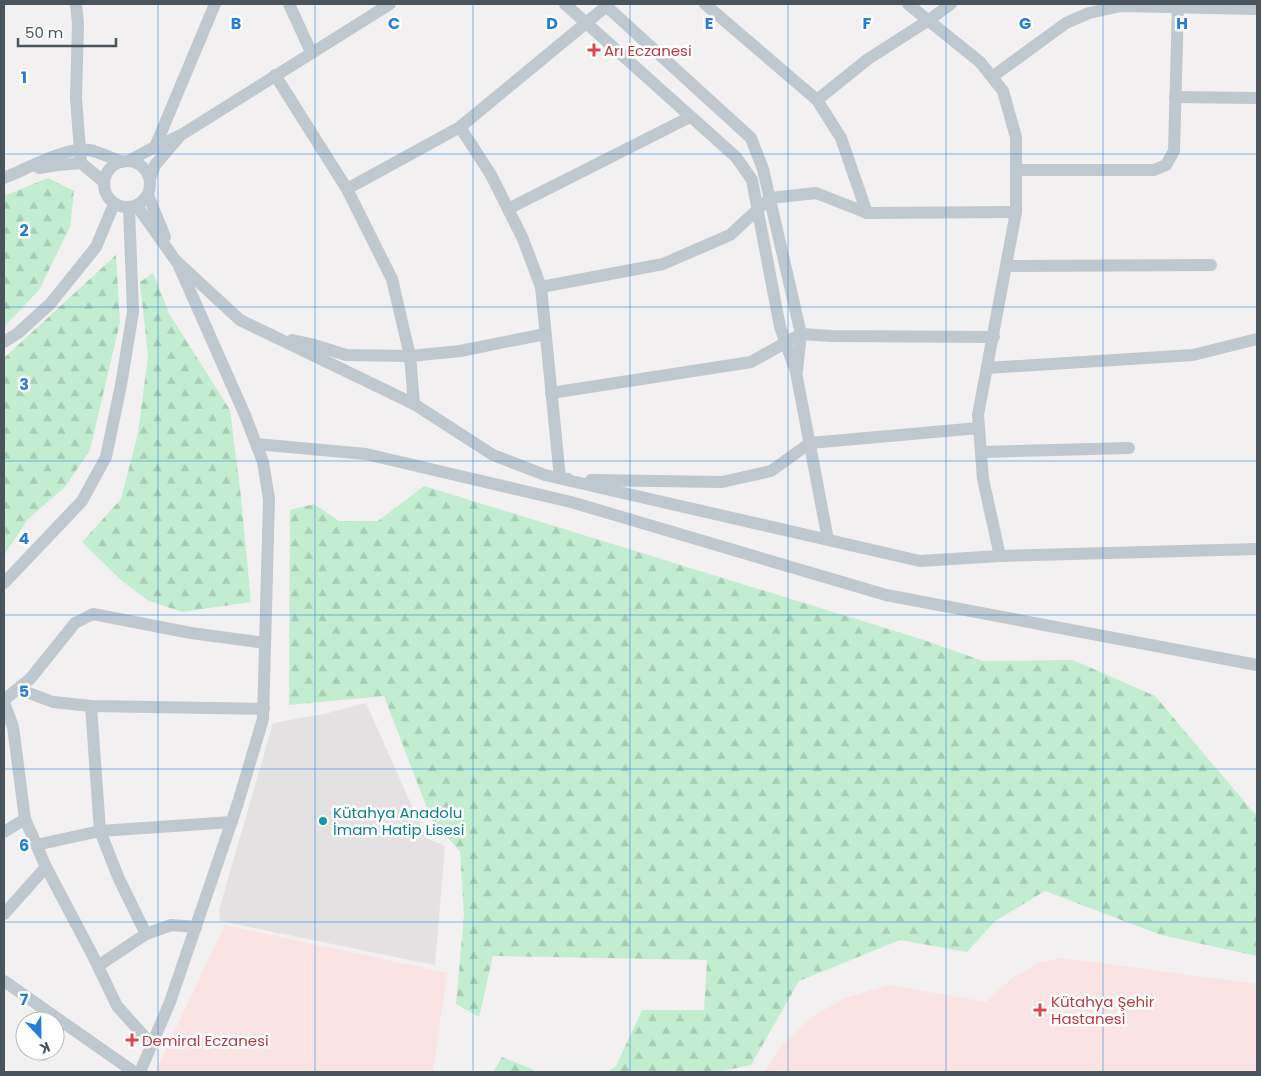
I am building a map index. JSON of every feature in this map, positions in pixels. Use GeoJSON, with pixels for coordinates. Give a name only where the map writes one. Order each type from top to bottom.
{"type":"FeatureCollection","features":[{"type":"Feature","properties":{"kind":"street"},"geometry":{"type":"LineString","coordinates":[[76,4],[76,98],[81,164]]}},
{"type":"Feature","properties":{"kind":"street"},"geometry":{"type":"LineString","coordinates":[[77,33],[84,4]]}},
{"type":"Feature","properties":{"kind":"street"},"geometry":{"type":"LineString","coordinates":[[4,178],[58,154],[88,150],[126,161],[143,167],[148,172],[150,187],[148,195],[144,201],[133,207],[122,207],[114,204],[106,195],[104,182],[110,169],[126,161],[181,135],[390,4]]}},
{"type":"Feature","properties":{"kind":"street"},"geometry":{"type":"LineString","coordinates":[[565,4],[736,157],[752,180],[780,327],[796,372],[828,540]]}},
{"type":"Feature","properties":{"kind":"street"},"geometry":{"type":"LineString","coordinates":[[705,4],[817,100],[841,138],[867,213]]}},
{"type":"Feature","properties":{"kind":"street"},"geometry":{"type":"LineString","coordinates":[[908,4],[980,62],[1003,91],[1016,137],[1016,212],[978,416],[983,479],[1000,556]]}},
{"type":"Feature","properties":{"kind":"street"},"geometry":{"type":"LineString","coordinates":[[817,100],[868,58],[951,4]]}},
{"type":"Feature","properties":{"kind":"street"},"geometry":{"type":"LineString","coordinates":[[291,5],[311,52]]}},
{"type":"Feature","properties":{"kind":"street"},"geometry":{"type":"LineString","coordinates":[[347,189],[460,127],[606,5],[751,138],[763,169],[801,334],[796,372]]}},
{"type":"Feature","properties":{"kind":"street"},"geometry":{"type":"LineString","coordinates":[[992,77],[1066,23],[1089,13],[1121,6],[1178,5],[1257,9]]}},
{"type":"Feature","properties":{"kind":"street"},"geometry":{"type":"LineString","coordinates":[[1016,170],[1154,170],[1166,165],[1174,151],[1178,5]]}},
{"type":"Feature","properties":{"kind":"street"},"geometry":{"type":"LineString","coordinates":[[156,147],[215,6]]}},
{"type":"Feature","properties":{"kind":"street"},"geometry":{"type":"LineString","coordinates":[[275,75],[347,189],[392,279],[410,356],[414,404]]}},
{"type":"Feature","properties":{"kind":"street"},"geometry":{"type":"LineString","coordinates":[[1175,97],[1257,98]]}},
{"type":"Feature","properties":{"kind":"street"},"geometry":{"type":"LineString","coordinates":[[508,209],[690,117]]}},
{"type":"Feature","properties":{"kind":"street"},"geometry":{"type":"LineString","coordinates":[[460,127],[491,175],[523,239],[540,287],[560,478]]}},
{"type":"Feature","properties":{"kind":"street"},"geometry":{"type":"LineString","coordinates":[[150,179],[155,165],[181,135]]}},
{"type":"Feature","properties":{"kind":"street"},"geometry":{"type":"LineString","coordinates":[[24,170],[81,164],[104,182]]}},
{"type":"Feature","properties":{"kind":"street"},"geometry":{"type":"LineString","coordinates":[[540,287],[663,264],[730,235],[770,198],[816,193],[867,213],[1016,212]]}},
{"type":"Feature","properties":{"kind":"street"},"geometry":{"type":"LineString","coordinates":[[4,981],[141,1070],[170,1002],[232,822],[263,719],[269,499],[264,462],[148,195]]}},
{"type":"Feature","properties":{"kind":"street"},"geometry":{"type":"LineString","coordinates":[[4,342],[18,333],[50,304],[96,248],[114,204]]}},
{"type":"Feature","properties":{"kind":"street"},"geometry":{"type":"LineString","coordinates":[[133,207],[176,261],[240,320],[414,404],[493,455],[545,475],[920,561],[1000,556],[1257,549]]}},
{"type":"Feature","properties":{"kind":"street"},"geometry":{"type":"LineString","coordinates":[[4,583],[82,501],[106,458],[133,312],[133,207]]}},
{"type":"Feature","properties":{"kind":"street"},"geometry":{"type":"LineString","coordinates":[[1006,266],[1211,265]]}},
{"type":"Feature","properties":{"kind":"street"},"geometry":{"type":"LineString","coordinates":[[275,337],[311,344],[346,355],[410,356],[460,351],[545,334]]}},
{"type":"Feature","properties":{"kind":"street"},"geometry":{"type":"LineString","coordinates":[[552,393],[751,362],[801,334],[832,336],[994,336]]}},
{"type":"Feature","properties":{"kind":"street"},"geometry":{"type":"LineString","coordinates":[[988,368],[1193,355],[1257,340]]}},
{"type":"Feature","properties":{"kind":"street"},"geometry":{"type":"LineString","coordinates":[[560,478],[648,482],[722,482],[771,471],[810,443],[979,428]]}},
{"type":"Feature","properties":{"kind":"street"},"geometry":{"type":"LineString","coordinates":[[256,444],[366,454],[571,502],[886,595],[1257,665]]}},
{"type":"Feature","properties":{"kind":"street"},"geometry":{"type":"LineString","coordinates":[[981,452],[1129,448]]}},
{"type":"Feature","properties":{"kind":"street"},"geometry":{"type":"LineString","coordinates":[[152,1044],[117,1006],[46,867],[25,819],[13,727],[4,701],[30,680],[75,623],[93,614],[191,633],[265,643]]}},
{"type":"Feature","properties":{"kind":"street"},"geometry":{"type":"LineString","coordinates":[[18,689],[53,702],[91,706],[264,708]]}},
{"type":"Feature","properties":{"kind":"street"},"geometry":{"type":"LineString","coordinates":[[91,706],[100,831],[119,880],[146,934]]}},
{"type":"Feature","properties":{"kind":"street"},"geometry":{"type":"LineString","coordinates":[[4,832],[25,819]]}},
{"type":"Feature","properties":{"kind":"street"},"geometry":{"type":"LineString","coordinates":[[36,844],[100,831],[232,822]]}},
{"type":"Feature","properties":{"kind":"street"},"geometry":{"type":"LineString","coordinates":[[4,914],[46,867]]}},
{"type":"Feature","properties":{"kind":"street"},"geometry":{"type":"LineString","coordinates":[[98,966],[146,934],[171,926],[196,927]]}},
{"type":"Feature","properties":{"kind":"shaded area"},"geometry":{"type":"Polygon","coordinates":[[[366,703],[426,838],[445,846],[435,965],[220,921],[219,910],[273,723],[324,714],[366,703]]]}},
{"type":"Feature","properties":{"kind":"shaded area"},"geometry":{"type":"Polygon","coordinates":[[[225,925],[447,973],[433,1072],[155,1072],[225,925]]]}},
{"type":"Feature","properties":{"kind":"shaded area","name":"Kütahya Şehir Hastanesi"},"geometry":{"type":"Polygon","coordinates":[[[1062,958],[1257,984],[1257,1072],[764,1072],[782,1045],[810,1018],[845,998],[890,985],[986,1002],[1011,979],[1038,963],[1062,958]]]}},
{"type":"Feature","properties":{"kind":"green space"},"geometry":{"type":"Polygon","coordinates":[[[48,178],[74,191],[70,227],[39,290],[4,327],[4,196],[48,178]]]}},
{"type":"Feature","properties":{"kind":"green space"},"geometry":{"type":"Polygon","coordinates":[[[116,255],[120,322],[90,450],[65,487],[28,519],[4,555],[4,358],[116,255]]]}},
{"type":"Feature","properties":{"kind":"green space"},"geometry":{"type":"Polygon","coordinates":[[[153,273],[170,315],[230,410],[251,602],[182,612],[147,600],[121,580],[82,542],[121,499],[138,433],[148,356],[140,282],[153,273]]]}},
{"type":"Feature","properties":{"kind":"green space"},"geometry":{"type":"Polygon","coordinates":[[[424,486],[924,640],[983,661],[1073,660],[1155,696],[1254,813],[1257,814],[1257,956],[1161,935],[1045,891],[995,921],[967,952],[900,940],[799,981],[751,1065],[718,1072],[608,1072],[616,1066],[642,1010],[704,1010],[707,960],[493,956],[479,1017],[456,1004],[464,915],[460,851],[432,821],[384,696],[289,705],[290,510],[314,504],[339,521],[378,521],[424,486]]]}},
{"type":"Feature","properties":{"kind":"green space"},"geometry":{"type":"Polygon","coordinates":[[[502,1057],[532,1069],[536,1072],[493,1072],[502,1057]]]}},
{"type":"Feature","properties":{"kind":"place","name":"Arı Eczanesi"},"geometry":{"type":"Point","coordinates":[594,50]}},
{"type":"Feature","properties":{"kind":"place","name":"Kütahya Anadolu İmam Hatip Lisesi"},"geometry":{"type":"Point","coordinates":[323,821]}},
{"type":"Feature","properties":{"kind":"place","name":"Kütahya Şehir Hastanesi"},"geometry":{"type":"Point","coordinates":[1040,1010]}},
{"type":"Feature","properties":{"kind":"place","name":"Demiral Eczanesi"},"geometry":{"type":"Point","coordinates":[132,1040]}}]}
